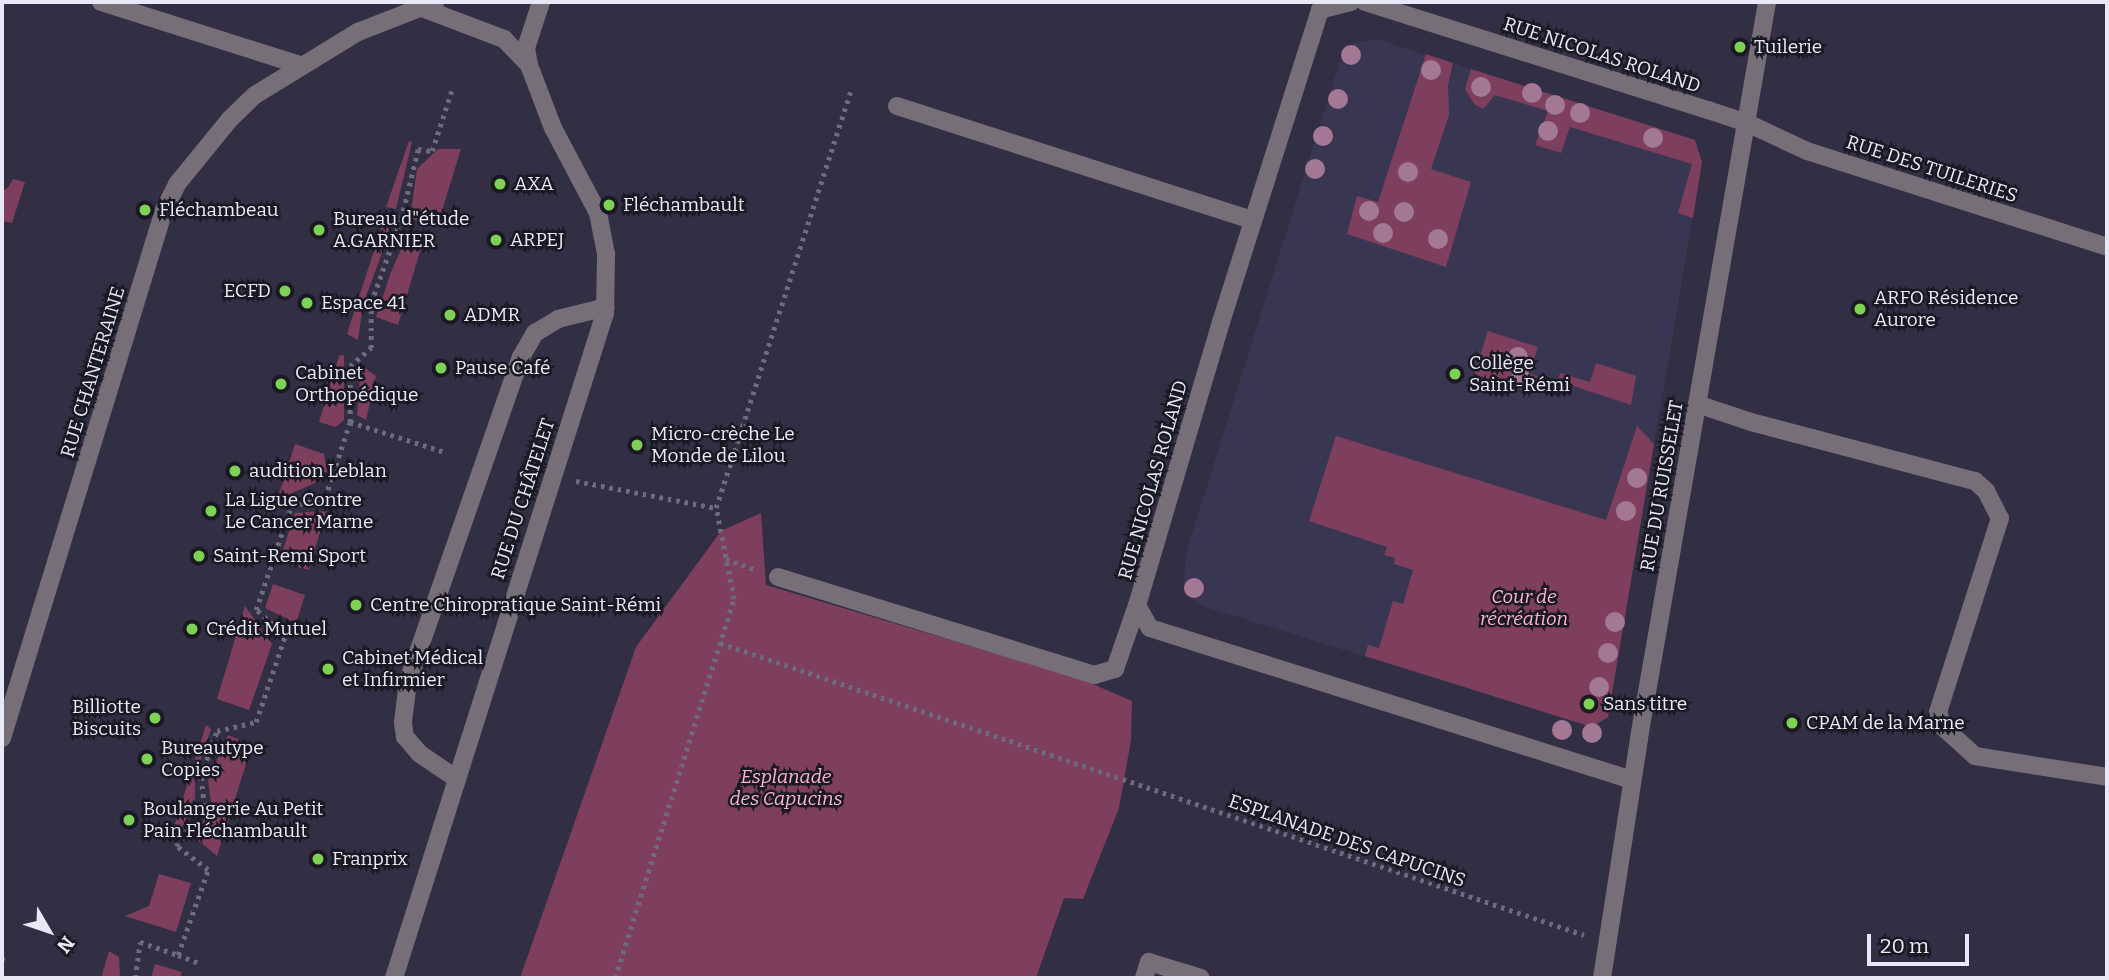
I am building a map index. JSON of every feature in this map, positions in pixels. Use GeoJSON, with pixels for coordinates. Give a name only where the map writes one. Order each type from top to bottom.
{"type":"FeatureCollection","features":[{"type":"Feature","properties":{"kind":"street"},"geometry":{"type":"LineString","coordinates":[[101,2],[300,65]]}},
{"type":"Feature","properties":{"kind":"street","name":"RUE DU CHÂTELET"},"geometry":{"type":"LineString","coordinates":[[394,978],[606,307],[606,254],[598,213],[553,128],[529,65],[526,48],[541,2]]}},
{"type":"Feature","properties":{"kind":"street","name":"RUE NICOLAS ROLAND"},"geometry":{"type":"LineString","coordinates":[[1352,2],[1320,10],[1253,220],[1138,605],[1150,628],[1632,780]]}},
{"type":"Feature","properties":{"kind":"street","name":"RUE NICOLAS ROLAND"},"geometry":{"type":"LineString","coordinates":[[1365,2],[1747,123]]}},
{"type":"Feature","properties":{"kind":"street","name":"RUE DU RUISSELET"},"geometry":{"type":"LineString","coordinates":[[1602,978],[1632,780],[1767,2]]}},
{"type":"Feature","properties":{"kind":"street"},"geometry":{"type":"LineString","coordinates":[[426,4],[504,39],[529,65]]}},
{"type":"Feature","properties":{"kind":"street","name":"RUE CHANTERAINE"},"geometry":{"type":"LineString","coordinates":[[2,738],[164,210],[177,184],[230,119],[255,95],[300,65],[358,32],[426,4]]}},
{"type":"Feature","properties":{"kind":"street"},"geometry":{"type":"LineString","coordinates":[[897,106],[1253,220]]}},
{"type":"Feature","properties":{"kind":"street","name":"RUE DES TUILERIES"},"geometry":{"type":"LineString","coordinates":[[1747,123],[1807,151],[2107,247]]}},
{"type":"Feature","properties":{"kind":"street"},"geometry":{"type":"LineString","coordinates":[[457,779],[420,754],[405,737],[403,722],[408,681],[521,357],[535,333],[558,319],[606,307]]}},
{"type":"Feature","properties":{"kind":"street"},"geometry":{"type":"LineString","coordinates":[[1698,404],[1751,422],[1975,481],[1986,491],[2000,518],[1938,712],[1943,727],[1975,756],[2107,777]]}},
{"type":"Feature","properties":{"kind":"street"},"geometry":{"type":"LineString","coordinates":[[778,577],[1094,675],[1115,669],[1138,605]]}},
{"type":"Feature","properties":{"kind":"street"},"geometry":{"type":"LineString","coordinates":[[1144,978],[1149,962],[1200,978]]}},
{"type":"Feature","properties":{"kind":"path"},"geometry":{"type":"LineString","coordinates":[[178,955],[208,870],[176,846],[204,806],[201,776],[217,731],[256,722],[285,636],[256,610],[291,506],[325,498],[350,422],[350,366],[371,348],[371,303],[401,219],[418,149],[432,151],[452,89]]}},
{"type":"Feature","properties":{"kind":"path"},"geometry":{"type":"LineString","coordinates":[[615,978],[734,599],[716,508],[851,90]]}},
{"type":"Feature","properties":{"kind":"path"},"geometry":{"type":"LineString","coordinates":[[350,422],[445,452]]}},
{"type":"Feature","properties":{"kind":"path"},"geometry":{"type":"LineString","coordinates":[[552,476],[716,508]]}},
{"type":"Feature","properties":{"kind":"path","name":"ESPLANADE DES CAPUCINS"},"geometry":{"type":"LineString","coordinates":[[720,643],[1608,943]]}},
{"type":"Feature","properties":{"kind":"path"},"geometry":{"type":"LineString","coordinates":[[135,978],[140,942],[200,962]]}},
{"type":"Feature","properties":{"kind":"shaded area","name":"Collège Saint-Rémi"},"geometry":{"type":"Polygon","coordinates":[[[1376,39],[1695,140],[1702,162],[1608,717],[1592,727],[1203,606],[1192,598],[1183,585],[1187,550],[1339,64],[1355,43],[1376,39]]]}},
{"type":"Feature","properties":{"kind":"green space"},"geometry":{"type":"Polygon","coordinates":[[[1426,54],[1453,63],[1448,85],[1449,115],[1431,169],[1471,182],[1446,267],[1347,234],[1357,196],[1378,202],[1426,54]]]}},
{"type":"Feature","properties":{"kind":"green space"},"geometry":{"type":"Polygon","coordinates":[[[1471,69],[1695,140],[1702,162],[1693,218],[1678,213],[1692,164],[1570,127],[1561,153],[1535,145],[1548,111],[1495,95],[1483,109],[1474,104],[1465,89],[1471,69]]]}},
{"type":"Feature","properties":{"kind":"green space"},"geometry":{"type":"Polygon","coordinates":[[[409,141],[412,142],[396,209],[386,207],[409,141]]]}},
{"type":"Feature","properties":{"kind":"green space"},"geometry":{"type":"Polygon","coordinates":[[[438,149],[461,149],[437,227],[410,218],[417,169],[438,149]]]}},
{"type":"Feature","properties":{"kind":"green space"},"geometry":{"type":"Polygon","coordinates":[[[13,179],[25,182],[12,223],[2,221],[2,191],[8,188],[13,179]]]}},
{"type":"Feature","properties":{"kind":"green space"},"geometry":{"type":"Polygon","coordinates":[[[383,223],[390,231],[363,305],[358,340],[347,334],[383,223]]]}},
{"type":"Feature","properties":{"kind":"green space"},"geometry":{"type":"Polygon","coordinates":[[[409,232],[424,238],[398,325],[376,317],[391,272],[409,232]]]}},
{"type":"Feature","properties":{"kind":"green space"},"geometry":{"type":"Polygon","coordinates":[[[1488,331],[1538,347],[1529,373],[1542,378],[1537,395],[1474,374],[1488,331]]]}},
{"type":"Feature","properties":{"kind":"green space"},"geometry":{"type":"Polygon","coordinates":[[[344,355],[344,420],[336,427],[319,422],[339,356],[344,355]]]}},
{"type":"Feature","properties":{"kind":"green space"},"geometry":{"type":"Polygon","coordinates":[[[1596,363],[1636,376],[1631,405],[1558,381],[1560,373],[1590,382],[1596,363]]]}},
{"type":"Feature","properties":{"kind":"green space"},"geometry":{"type":"Polygon","coordinates":[[[361,365],[376,376],[366,420],[357,415],[361,365]]]}},
{"type":"Feature","properties":{"kind":"green space","name":"Cour de récréation"},"geometry":{"type":"Polygon","coordinates":[[[1637,426],[1654,444],[1608,717],[1592,727],[1365,656],[1368,645],[1379,648],[1393,601],[1403,604],[1413,570],[1394,564],[1395,558],[1384,555],[1387,547],[1309,521],[1336,436],[1606,520],[1637,426]]]}},
{"type":"Feature","properties":{"kind":"green space"},"geometry":{"type":"Polygon","coordinates":[[[295,444],[324,454],[328,477],[277,500],[295,444]]]}},
{"type":"Feature","properties":{"kind":"green space"},"geometry":{"type":"Polygon","coordinates":[[[326,511],[309,570],[279,562],[295,513],[326,511]]]}},
{"type":"Feature","properties":{"kind":"green space","name":"Esplanade des Capucins"},"geometry":{"type":"Polygon","coordinates":[[[761,513],[766,585],[1081,679],[1132,701],[1131,740],[1119,808],[1083,899],[1064,898],[1036,978],[520,978],[636,647],[721,531],[761,513]]]}},
{"type":"Feature","properties":{"kind":"green space"},"geometry":{"type":"Polygon","coordinates":[[[273,584],[305,595],[296,623],[265,608],[273,584]]]}},
{"type":"Feature","properties":{"kind":"green space"},"geometry":{"type":"Polygon","coordinates":[[[245,606],[272,644],[249,710],[217,699],[245,606]]]}},
{"type":"Feature","properties":{"kind":"green space"},"geometry":{"type":"Polygon","coordinates":[[[206,725],[211,729],[195,776],[195,804],[179,832],[172,833],[206,725]]]}},
{"type":"Feature","properties":{"kind":"green space"},"geometry":{"type":"Polygon","coordinates":[[[228,735],[252,745],[217,856],[192,835],[212,809],[208,781],[228,735]]]}},
{"type":"Feature","properties":{"kind":"green space"},"geometry":{"type":"Polygon","coordinates":[[[159,874],[191,883],[176,932],[125,916],[149,906],[159,874]]]}},
{"type":"Feature","properties":{"kind":"green space"},"geometry":{"type":"Polygon","coordinates":[[[109,951],[119,957],[120,978],[101,978],[109,951]]]}},
{"type":"Feature","properties":{"kind":"green space"},"geometry":{"type":"Polygon","coordinates":[[[155,964],[182,972],[180,978],[151,978],[155,964]]]}},
{"type":"Feature","properties":{"kind":"place","name":"Tuilerie"},"geometry":{"type":"Point","coordinates":[1740,47]}},
{"type":"Feature","properties":{"kind":"place","name":"AXA"},"geometry":{"type":"Point","coordinates":[500,184]}},
{"type":"Feature","properties":{"kind":"place","name":"Fléchambault"},"geometry":{"type":"Point","coordinates":[609,205]}},
{"type":"Feature","properties":{"kind":"place","name":"Fléchambeau"},"geometry":{"type":"Point","coordinates":[145,210]}},
{"type":"Feature","properties":{"kind":"place","name":"Bureau d\"étude A.GARNIER"},"geometry":{"type":"Point","coordinates":[319,230]}},
{"type":"Feature","properties":{"kind":"place","name":"ARPEJ"},"geometry":{"type":"Point","coordinates":[496,240]}},
{"type":"Feature","properties":{"kind":"place","name":"ECFD"},"geometry":{"type":"Point","coordinates":[285,291]}},
{"type":"Feature","properties":{"kind":"place","name":"Espace 41"},"geometry":{"type":"Point","coordinates":[307,303]}},
{"type":"Feature","properties":{"kind":"place","name":"ARFO Résidence Aurore"},"geometry":{"type":"Point","coordinates":[1860,309]}},
{"type":"Feature","properties":{"kind":"place","name":"ADMR"},"geometry":{"type":"Point","coordinates":[450,315]}},
{"type":"Feature","properties":{"kind":"place","name":"Pause Café"},"geometry":{"type":"Point","coordinates":[441,368]}},
{"type":"Feature","properties":{"kind":"place","name":"Collège Saint-Rémi"},"geometry":{"type":"Point","coordinates":[1455,374]}},
{"type":"Feature","properties":{"kind":"place","name":"Cabinet Orthopédique"},"geometry":{"type":"Point","coordinates":[281,384]}},
{"type":"Feature","properties":{"kind":"place","name":"Micro-crèche Le Monde de Lilou"},"geometry":{"type":"Point","coordinates":[637,445]}},
{"type":"Feature","properties":{"kind":"place","name":"audition Leblan"},"geometry":{"type":"Point","coordinates":[235,471]}},
{"type":"Feature","properties":{"kind":"place","name":"La Ligue Contre Le Cancer Marne"},"geometry":{"type":"Point","coordinates":[211,511]}},
{"type":"Feature","properties":{"kind":"place","name":"Saint-Remi Sport"},"geometry":{"type":"Point","coordinates":[199,556]}},
{"type":"Feature","properties":{"kind":"place","name":"Centre Chiropratique Saint-Rémi"},"geometry":{"type":"Point","coordinates":[356,605]}},
{"type":"Feature","properties":{"kind":"place","name":"Crédit Mutuel"},"geometry":{"type":"Point","coordinates":[192,629]}},
{"type":"Feature","properties":{"kind":"place","name":"Cabinet Médical et Infirmier"},"geometry":{"type":"Point","coordinates":[328,669]}},
{"type":"Feature","properties":{"kind":"place","name":"Sans titre"},"geometry":{"type":"Point","coordinates":[1589,704]}},
{"type":"Feature","properties":{"kind":"place","name":"Billiotte Biscuits"},"geometry":{"type":"Point","coordinates":[155,718]}},
{"type":"Feature","properties":{"kind":"place","name":"CPAM de la Marne"},"geometry":{"type":"Point","coordinates":[1792,723]}},
{"type":"Feature","properties":{"kind":"place","name":"Bureautype Copies"},"geometry":{"type":"Point","coordinates":[147,759]}},
{"type":"Feature","properties":{"kind":"place","name":"Boulangerie Au Petit Pain Fléchambault"},"geometry":{"type":"Point","coordinates":[129,820]}},
{"type":"Feature","properties":{"kind":"place","name":"Franprix"},"geometry":{"type":"Point","coordinates":[318,859]}}]}
